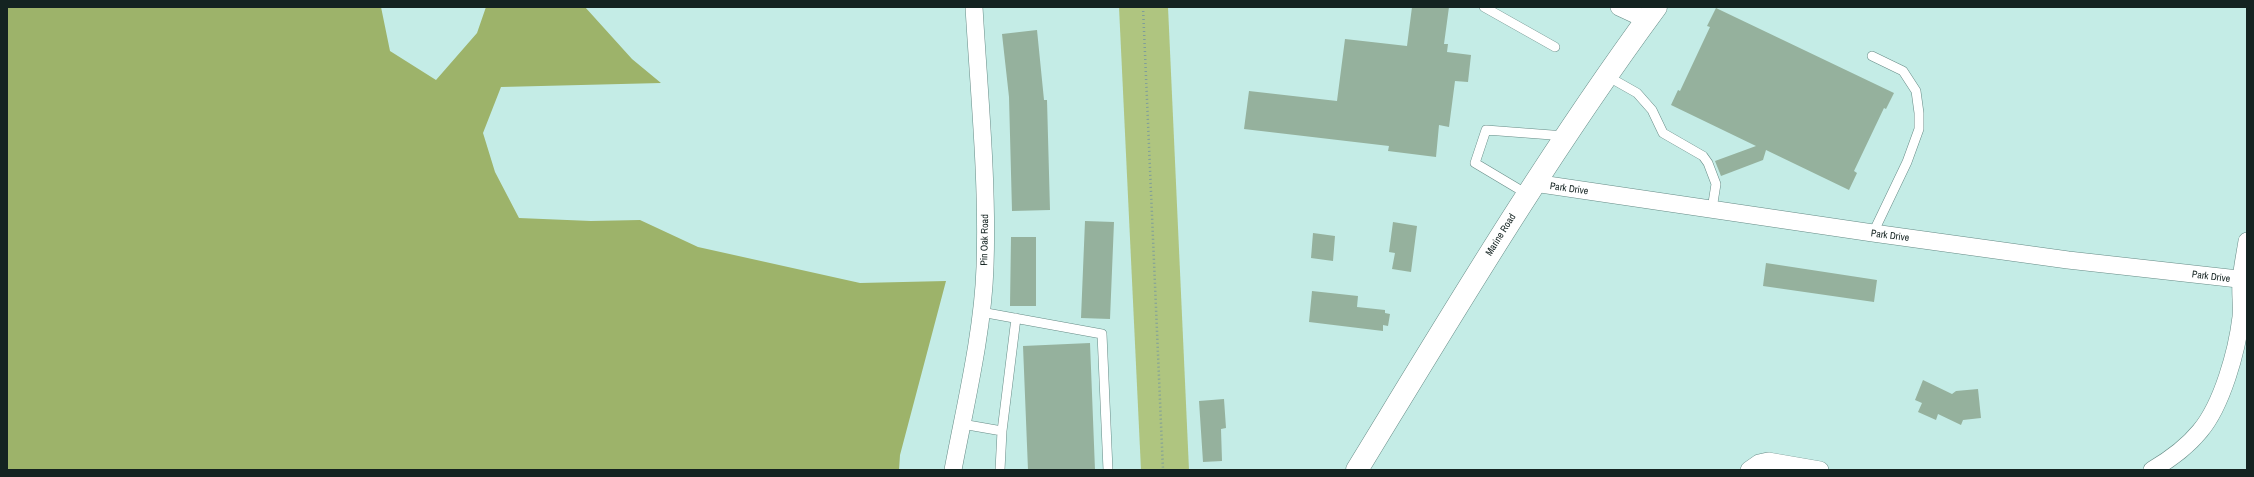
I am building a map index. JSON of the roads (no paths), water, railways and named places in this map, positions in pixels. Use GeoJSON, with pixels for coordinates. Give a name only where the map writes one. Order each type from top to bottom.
{"type":"FeatureCollection","features":[{"type":"Feature","properties":{"kind":"main road","name":"Marine Road"},"geometry":{"type":"LineString","coordinates":[[1356,470],[1531,189],[1607,76],[1652,14]]}},
{"type":"Feature","properties":{"kind":"street","name":"Pin Oak Road"},"geometry":{"type":"LineString","coordinates":[[952,470],[962,424],[981,312],[985,268],[986,217],[974,7]]}},
{"type":"Feature","properties":{"kind":"street"},"geometry":{"type":"LineString","coordinates":[[1619,7],[1652,14]]}},
{"type":"Feature","properties":{"kind":"street","name":"Park Drive"},"geometry":{"type":"LineString","coordinates":[[1531,189],[1712,209],[1873,234],[2068,260],[2244,280]]}},
{"type":"Feature","properties":{"kind":"street"},"geometry":{"type":"LineString","coordinates":[[2152,470],[2164,463],[2201,430],[2216,403],[2227,378],[2236,348],[2241,318],[2247,241]]}},
{"type":"Feature","properties":{"kind":"street"},"geometry":{"type":"LineString","coordinates":[[1749,470],[1759,463],[1768,462],[1820,470]]}},
{"type":"Feature","properties":{"kind":"lane"},"geometry":{"type":"LineString","coordinates":[[1488,8],[1555,47]]}},
{"type":"Feature","properties":{"kind":"lane"},"geometry":{"type":"LineString","coordinates":[[1872,56],[1903,71],[1916,91],[1919,113],[1919,129],[1907,162],[1873,234]]}},
{"type":"Feature","properties":{"kind":"lane"},"geometry":{"type":"LineString","coordinates":[[1607,76],[1637,93],[1652,110],[1663,133],[1703,156],[1708,162],[1716,184],[1712,209]]}},
{"type":"Feature","properties":{"kind":"lane"},"geometry":{"type":"LineString","coordinates":[[1531,189],[1475,163],[1486,130],[1566,136]]}},
{"type":"Feature","properties":{"kind":"lane"},"geometry":{"type":"LineString","coordinates":[[981,312],[1102,334],[1108,470]]}},
{"type":"Feature","properties":{"kind":"lane"},"geometry":{"type":"LineString","coordinates":[[1000,470],[1002,431],[1016,318]]}},
{"type":"Feature","properties":{"kind":"lane"},"geometry":{"type":"LineString","coordinates":[[962,424],[1002,431]]}}]}
